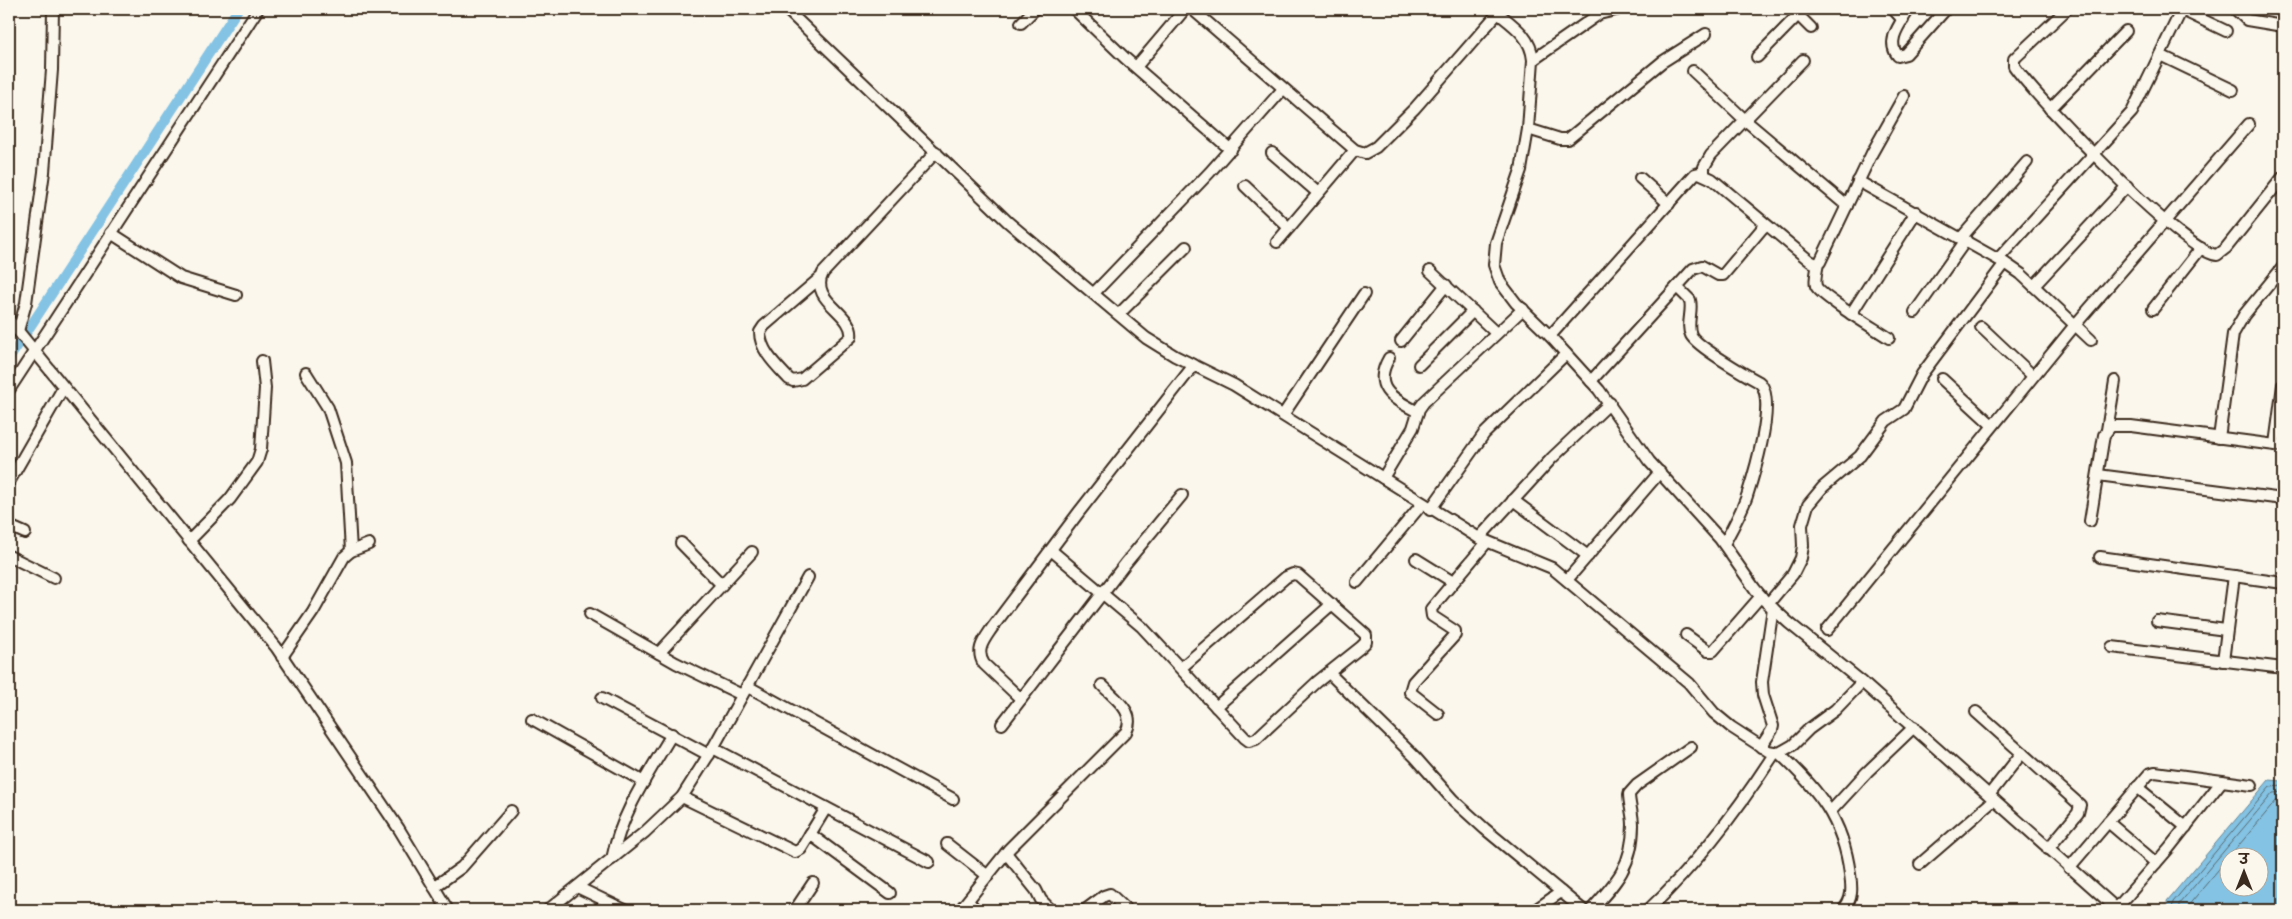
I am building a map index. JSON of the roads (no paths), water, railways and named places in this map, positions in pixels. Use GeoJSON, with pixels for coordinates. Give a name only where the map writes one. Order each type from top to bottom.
{"type":"FeatureCollection","features":[{"type":"Feature","properties":{"kind":"street"},"geometry":{"type":"LineString","coordinates":[[19,332],[26,303],[44,172],[52,70],[53,9]]}},
{"type":"Feature","properties":{"kind":"street"},"geometry":{"type":"LineString","coordinates":[[9,390],[32,349],[112,233],[258,9]]}},
{"type":"Feature","properties":{"kind":"street"},"geometry":{"type":"LineString","coordinates":[[786,9],[1008,222],[1146,338],[1234,385],[1426,507],[1483,540],[1507,552],[1541,562],[1567,580],[1689,684],[1714,713],[1761,747],[1776,754],[1804,776],[1831,811],[1844,843],[1849,865],[1851,898],[1843,910]]}},
{"type":"Feature","properties":{"kind":"street"},"geometry":{"type":"LineString","coordinates":[[1021,23],[1035,9]]}},
{"type":"Feature","properties":{"kind":"street"},"geometry":{"type":"LineString","coordinates":[[1074,9],[1136,67],[1231,150]]}},
{"type":"Feature","properties":{"kind":"street"},"geometry":{"type":"LineString","coordinates":[[1136,67],[1185,9]]}},
{"type":"Feature","properties":{"kind":"street"},"geometry":{"type":"LineString","coordinates":[[1192,9],[1355,150],[1365,153],[1376,147],[1415,108],[1496,11],[1525,36],[1532,51],[1533,60],[1528,129],[1520,170],[1498,233],[1494,265],[1500,282],[1518,313],[1550,336],[1610,403],[1660,472],[1724,544],[1761,596],[1862,682],[2117,910],[2222,781]]}},
{"type":"Feature","properties":{"kind":"street"},"geometry":{"type":"LineString","coordinates":[[1533,60],[1599,14],[1620,9]]}},
{"type":"Feature","properties":{"kind":"street"},"geometry":{"type":"LineString","coordinates":[[1893,9],[1903,20]]}},
{"type":"Feature","properties":{"kind":"street"},"geometry":{"type":"LineString","coordinates":[[1909,9],[1892,45],[1896,54],[1900,56],[1906,54],[1946,9]]}},
{"type":"Feature","properties":{"kind":"street"},"geometry":{"type":"LineString","coordinates":[[2067,9],[2017,56],[2013,63],[2050,109],[2094,156],[2165,220],[2212,255],[2220,253],[2283,177]]}},
{"type":"Feature","properties":{"kind":"street"},"geometry":{"type":"LineString","coordinates":[[2235,9],[2247,20],[2283,26]]}},
{"type":"Feature","properties":{"kind":"street"},"geometry":{"type":"LineString","coordinates":[[1761,747],[1773,726],[1763,695],[1762,682],[1771,606],[1793,574],[1801,558],[1803,546],[1802,525],[1808,505],[1823,487],[1860,456],[1886,421],[1904,409],[1922,374],[2002,261],[2132,112],[2182,10],[2226,31]]}},
{"type":"Feature","properties":{"kind":"street"},"geometry":{"type":"LineString","coordinates":[[1757,57],[1796,12],[1811,28]]}},
{"type":"Feature","properties":{"kind":"street"},"geometry":{"type":"LineString","coordinates":[[2050,109],[2126,31]]}},
{"type":"Feature","properties":{"kind":"street"},"geometry":{"type":"LineString","coordinates":[[1528,129],[1560,139],[1568,139],[1662,62],[1706,34]]}},
{"type":"Feature","properties":{"kind":"street"},"geometry":{"type":"LineString","coordinates":[[2160,55],[2233,90]]}},
{"type":"Feature","properties":{"kind":"street"},"geometry":{"type":"LineString","coordinates":[[1704,174],[1704,167],[1711,155],[1803,60]]}},
{"type":"Feature","properties":{"kind":"street"},"geometry":{"type":"LineString","coordinates":[[1693,71],[1745,120],[1846,206]]}},
{"type":"Feature","properties":{"kind":"street"},"geometry":{"type":"LineString","coordinates":[[1094,293],[1231,150],[1283,89]]}},
{"type":"Feature","properties":{"kind":"street"},"geometry":{"type":"LineString","coordinates":[[1889,338],[1851,314],[1816,286],[1818,263],[1858,181],[1904,96]]}},
{"type":"Feature","properties":{"kind":"street"},"geometry":{"type":"LineString","coordinates":[[1828,630],[1992,425],[2075,325],[2249,124]]}},
{"type":"Feature","properties":{"kind":"street"},"geometry":{"type":"LineString","coordinates":[[1277,242],[1355,150]]}},
{"type":"Feature","properties":{"kind":"street"},"geometry":{"type":"LineString","coordinates":[[820,278],[819,282],[822,292],[849,325],[851,337],[802,379],[793,381],[767,354],[762,345],[760,332],[764,326],[820,278],[936,152]]}},
{"type":"Feature","properties":{"kind":"street"},"geometry":{"type":"LineString","coordinates":[[1272,153],[1318,193]]}},
{"type":"Feature","properties":{"kind":"street"},"geometry":{"type":"LineString","coordinates":[[1915,312],[1964,239],[2027,162]]}},
{"type":"Feature","properties":{"kind":"street"},"geometry":{"type":"LineString","coordinates":[[1550,336],[1695,174],[1704,174],[1810,261],[1818,263]]}},
{"type":"Feature","properties":{"kind":"street"},"geometry":{"type":"LineString","coordinates":[[1640,178],[1669,204]]}},
{"type":"Feature","properties":{"kind":"street"},"geometry":{"type":"LineString","coordinates":[[1858,181],[2002,261],[2034,286],[2091,340]]}},
{"type":"Feature","properties":{"kind":"street"},"geometry":{"type":"LineString","coordinates":[[1245,186],[1289,228]]}},
{"type":"Feature","properties":{"kind":"street"},"geometry":{"type":"LineString","coordinates":[[2034,286],[2128,186]]}},
{"type":"Feature","properties":{"kind":"street"},"geometry":{"type":"LineString","coordinates":[[1851,314],[1916,212]]}},
{"type":"Feature","properties":{"kind":"street"},"geometry":{"type":"LineString","coordinates":[[1591,381],[1696,266],[1702,266],[1718,276],[1723,274],[1765,225]]}},
{"type":"Feature","properties":{"kind":"street"},"geometry":{"type":"LineString","coordinates":[[112,233],[180,278],[236,295]]}},
{"type":"Feature","properties":{"kind":"street"},"geometry":{"type":"LineString","coordinates":[[1119,314],[1186,247]]}},
{"type":"Feature","properties":{"kind":"street"},"geometry":{"type":"LineString","coordinates":[[2153,309],[2201,248]]}},
{"type":"Feature","properties":{"kind":"street"},"geometry":{"type":"LineString","coordinates":[[2219,438],[2233,334],[2244,315],[2283,267]]}},
{"type":"Feature","properties":{"kind":"street"},"geometry":{"type":"LineString","coordinates":[[1430,271],[1496,333]]}},
{"type":"Feature","properties":{"kind":"street"},"geometry":{"type":"LineString","coordinates":[[1400,342],[1446,285]]}},
{"type":"Feature","properties":{"kind":"street"},"geometry":{"type":"LineString","coordinates":[[1677,287],[1690,300],[1692,338],[1763,385],[1767,395],[1758,457],[1746,497],[1724,544]]}},
{"type":"Feature","properties":{"kind":"street"},"geometry":{"type":"LineString","coordinates":[[1283,415],[1364,294]]}},
{"type":"Feature","properties":{"kind":"street"},"geometry":{"type":"LineString","coordinates":[[1419,365],[1473,311]]}},
{"type":"Feature","properties":{"kind":"street"},"geometry":{"type":"LineString","coordinates":[[1383,478],[1413,428],[1418,412],[1434,391],[1518,313]]}},
{"type":"Feature","properties":{"kind":"street"},"geometry":{"type":"LineString","coordinates":[[9,320],[282,657],[399,829],[448,910]]}},
{"type":"Feature","properties":{"kind":"street"},"geometry":{"type":"LineString","coordinates":[[1980,327],[2033,376]]}},
{"type":"Feature","properties":{"kind":"street"},"geometry":{"type":"LineString","coordinates":[[1357,582],[1426,507],[1484,434],[1566,354]]}},
{"type":"Feature","properties":{"kind":"street"},"geometry":{"type":"LineString","coordinates":[[1389,358],[1384,366],[1383,374],[1386,391],[1397,401],[1418,412]]}},
{"type":"Feature","properties":{"kind":"street"},"geometry":{"type":"LineString","coordinates":[[188,541],[230,500],[257,462],[261,449],[265,388],[262,361]]}},
{"type":"Feature","properties":{"kind":"street"},"geometry":{"type":"LineString","coordinates":[[1021,699],[984,664],[980,658],[980,648],[992,628],[1194,365]]}},
{"type":"Feature","properties":{"kind":"street"},"geometry":{"type":"LineString","coordinates":[[306,373],[328,408],[346,463],[351,551]]}},
{"type":"Feature","properties":{"kind":"street"},"geometry":{"type":"LineString","coordinates":[[1942,379],[1992,425]]}},
{"type":"Feature","properties":{"kind":"street"},"geometry":{"type":"LineString","coordinates":[[2090,521],[2115,381]]}},
{"type":"Feature","properties":{"kind":"street"},"geometry":{"type":"LineString","coordinates":[[2107,430],[2119,425],[2279,445],[2283,385]]}},
{"type":"Feature","properties":{"kind":"street"},"geometry":{"type":"LineString","coordinates":[[9,482],[63,388]]}},
{"type":"Feature","properties":{"kind":"street"},"geometry":{"type":"LineString","coordinates":[[1438,714],[1411,694],[1410,689],[1413,682],[1455,635],[1454,629],[1432,616],[1430,611],[1513,500],[1610,403]]}},
{"type":"Feature","properties":{"kind":"street"},"geometry":{"type":"LineString","coordinates":[[1567,580],[1660,472]]}},
{"type":"Feature","properties":{"kind":"street"},"geometry":{"type":"LineString","coordinates":[[2098,475],[2283,500]]}},
{"type":"Feature","properties":{"kind":"street"},"geometry":{"type":"LineString","coordinates":[[1002,724],[1103,593],[1182,495]]}},
{"type":"Feature","properties":{"kind":"street"},"geometry":{"type":"LineString","coordinates":[[1513,500],[1588,556]]}},
{"type":"Feature","properties":{"kind":"street"},"geometry":{"type":"LineString","coordinates":[[9,526],[25,533]]}},
{"type":"Feature","properties":{"kind":"street"},"geometry":{"type":"LineString","coordinates":[[681,543],[722,585]]}},
{"type":"Feature","properties":{"kind":"street"},"geometry":{"type":"LineString","coordinates":[[282,657],[313,612],[344,557],[351,551],[370,544]]}},
{"type":"Feature","properties":{"kind":"street"},"geometry":{"type":"LineString","coordinates":[[1051,550],[1142,627],[1216,707],[1245,738],[1253,741],[1361,647],[1367,639],[1364,631],[1298,575],[1289,576],[1180,668]]}},
{"type":"Feature","properties":{"kind":"street"},"geometry":{"type":"LineString","coordinates":[[659,654],[752,552]]}},
{"type":"Feature","properties":{"kind":"street"},"geometry":{"type":"LineString","coordinates":[[9,556],[54,578]]}},
{"type":"Feature","properties":{"kind":"street"},"geometry":{"type":"LineString","coordinates":[[2100,557],[2283,583]]}},
{"type":"Feature","properties":{"kind":"street"},"geometry":{"type":"LineString","coordinates":[[1416,559],[1453,582]]}},
{"type":"Feature","properties":{"kind":"street"},"geometry":{"type":"LineString","coordinates":[[2223,661],[2234,576]]}},
{"type":"Feature","properties":{"kind":"street"},"geometry":{"type":"LineString","coordinates":[[548,910],[645,832],[682,797],[711,752],[808,577]]}},
{"type":"Feature","properties":{"kind":"street"},"geometry":{"type":"LineString","coordinates":[[1686,635],[1708,650],[1713,651],[1761,596]]}},
{"type":"Feature","properties":{"kind":"street"},"geometry":{"type":"LineString","coordinates":[[1216,707],[1332,604]]}},
{"type":"Feature","properties":{"kind":"street"},"geometry":{"type":"LineString","coordinates":[[590,614],[659,654],[742,695]]}},
{"type":"Feature","properties":{"kind":"street"},"geometry":{"type":"LineString","coordinates":[[2157,621],[2226,630]]}},
{"type":"Feature","properties":{"kind":"street"},"geometry":{"type":"LineString","coordinates":[[2112,647],[2283,668]]}},
{"type":"Feature","properties":{"kind":"street"},"geometry":{"type":"LineString","coordinates":[[1329,673],[1415,757],[1453,800],[1583,910]]}},
{"type":"Feature","properties":{"kind":"street"},"geometry":{"type":"LineString","coordinates":[[1648,910],[1688,870],[1741,803],[1776,754],[1793,745],[1809,729],[1835,710],[1862,682]]}},
{"type":"Feature","properties":{"kind":"street"},"geometry":{"type":"LineString","coordinates":[[960,910],[1006,853],[1038,818],[1126,732],[1130,722],[1128,712],[1102,685]]}},
{"type":"Feature","properties":{"kind":"street"},"geometry":{"type":"LineString","coordinates":[[747,686],[953,799]]}},
{"type":"Feature","properties":{"kind":"street"},"geometry":{"type":"LineString","coordinates":[[602,698],[826,808],[929,862]]}},
{"type":"Feature","properties":{"kind":"street"},"geometry":{"type":"LineString","coordinates":[[1976,712],[2080,805],[2078,813],[2048,849]]}},
{"type":"Feature","properties":{"kind":"street"},"geometry":{"type":"LineString","coordinates":[[532,719],[644,782]]}},
{"type":"Feature","properties":{"kind":"street"},"geometry":{"type":"LineString","coordinates":[[1831,811],[1867,772],[1914,728]]}},
{"type":"Feature","properties":{"kind":"street"},"geometry":{"type":"LineString","coordinates":[[612,859],[621,825],[672,734]]}},
{"type":"Feature","properties":{"kind":"street"},"geometry":{"type":"LineString","coordinates":[[1591,910],[1621,877],[1626,864],[1633,832],[1629,794],[1637,785],[1691,747]]}},
{"type":"Feature","properties":{"kind":"street"},"geometry":{"type":"LineString","coordinates":[[1920,864],[1992,797],[2022,754]]}},
{"type":"Feature","properties":{"kind":"street"},"geometry":{"type":"LineString","coordinates":[[2069,868],[2137,787],[2146,777],[2155,772],[2252,785]]}},
{"type":"Feature","properties":{"kind":"street"},"geometry":{"type":"LineString","coordinates":[[2137,787],[2186,827]]}},
{"type":"Feature","properties":{"kind":"street"},"geometry":{"type":"LineString","coordinates":[[682,797],[795,852],[801,849],[826,808]]}},
{"type":"Feature","properties":{"kind":"street"},"geometry":{"type":"LineString","coordinates":[[434,887],[462,868],[511,811]]}},
{"type":"Feature","properties":{"kind":"street"},"geometry":{"type":"LineString","coordinates":[[2108,822],[2156,863]]}},
{"type":"Feature","properties":{"kind":"street"},"geometry":{"type":"LineString","coordinates":[[810,834],[890,893]]}},
{"type":"Feature","properties":{"kind":"street"},"geometry":{"type":"LineString","coordinates":[[947,844],[988,876]]}},
{"type":"Feature","properties":{"kind":"street"},"geometry":{"type":"LineString","coordinates":[[1006,853],[1036,890],[1041,900],[1051,910]]}},
{"type":"Feature","properties":{"kind":"street"},"geometry":{"type":"LineString","coordinates":[[795,910],[813,883]]}},
{"type":"Feature","properties":{"kind":"street"},"geometry":{"type":"LineString","coordinates":[[577,887],[625,910]]}},
{"type":"Feature","properties":{"kind":"street"},"geometry":{"type":"LineString","coordinates":[[1535,910],[1561,892]]}},
{"type":"Feature","properties":{"kind":"street"},"geometry":{"type":"LineString","coordinates":[[1085,910],[1104,896],[1110,894],[1127,910]]}},
{"type":"Feature","properties":{"kind":"street"},"geometry":{"type":"LineString","coordinates":[[968,901],[976,910]]}},
{"type":"Feature","properties":{"kind":"water"},"geometry":{"type":"Polygon","coordinates":[[[2269,780],[2283,781],[2283,910],[2168,910],[2167,901],[2269,780]]]}},
{"type":"Feature","properties":{"kind":"waterway"},"geometry":{"type":"LineString","coordinates":[[9,359],[238,9]]}}]}
